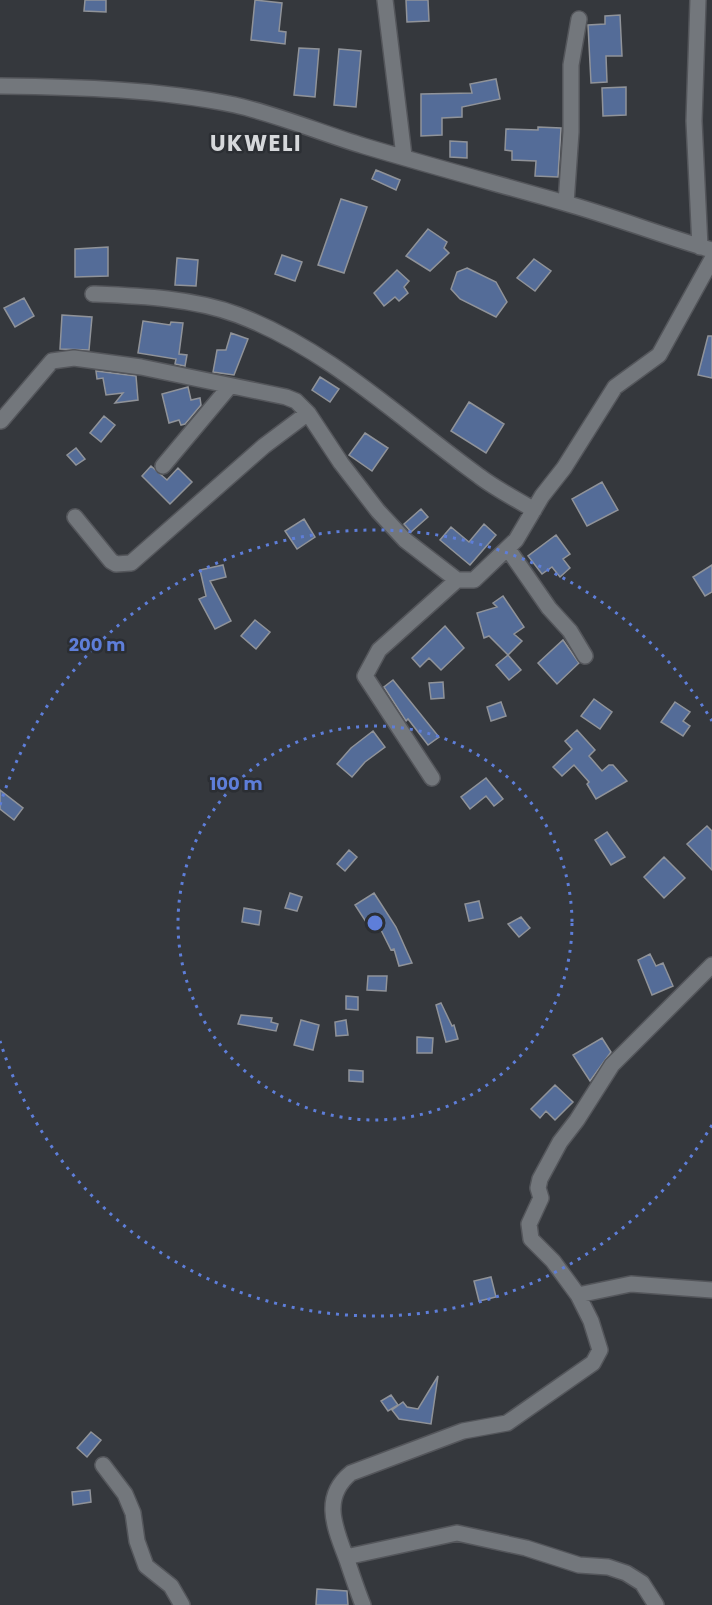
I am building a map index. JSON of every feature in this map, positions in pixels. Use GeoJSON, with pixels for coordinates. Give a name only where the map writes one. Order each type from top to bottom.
{"type":"FeatureCollection","features":[{"type":"Feature","properties":{"kind":"street"},"geometry":{"type":"LineString","coordinates":[[385,0],[404,156]]}},
{"type":"Feature","properties":{"kind":"street"},"geometry":{"type":"LineString","coordinates":[[0,86],[98,89],[233,105],[268,113],[364,146],[404,156],[486,183],[566,203],[706,248],[694,121],[698,0]]}},
{"type":"Feature","properties":{"kind":"street"},"geometry":{"type":"LineString","coordinates":[[566,203],[571,132],[571,64],[579,19]]}},
{"type":"Feature","properties":{"kind":"street"},"geometry":{"type":"LineString","coordinates":[[1,421],[44,368],[52,361],[59,359],[75,358],[141,367],[286,397],[296,401],[308,413],[341,463],[378,511],[405,540],[457,580],[474,580],[508,549],[521,533],[609,394],[659,355],[712,259]]}},
{"type":"Feature","properties":{"kind":"street"},"geometry":{"type":"LineString","coordinates":[[93,294],[142,296],[217,309],[239,315],[272,331],[347,373],[480,477],[534,510]]}},
{"type":"Feature","properties":{"kind":"street"},"geometry":{"type":"LineString","coordinates":[[163,466],[230,386]]}},
{"type":"Feature","properties":{"kind":"street"},"geometry":{"type":"LineString","coordinates":[[75,517],[111,561],[124,565],[131,563],[264,446],[308,413]]}},
{"type":"Feature","properties":{"kind":"street"},"geometry":{"type":"LineString","coordinates":[[508,549],[549,608],[570,631],[585,656]]}},
{"type":"Feature","properties":{"kind":"street"},"geometry":{"type":"LineString","coordinates":[[432,778],[365,676],[379,650],[457,580]]}},
{"type":"Feature","properties":{"kind":"street"},"geometry":{"type":"LineString","coordinates":[[363,1605],[335,1532],[333,1514],[338,1488],[344,1479],[360,1470],[463,1431],[507,1423],[592,1363],[600,1350],[591,1321],[578,1295],[553,1261],[531,1239],[528,1232],[529,1224],[541,1198],[538,1188],[540,1179],[560,1142],[612,1065],[712,964]]}},
{"type":"Feature","properties":{"kind":"street"},"geometry":{"type":"LineString","coordinates":[[578,1295],[631,1284],[712,1290]]}},
{"type":"Feature","properties":{"kind":"street"},"geometry":{"type":"LineString","coordinates":[[103,1465],[125,1494],[133,1512],[137,1541],[146,1566],[171,1586],[182,1605]]}},
{"type":"Feature","properties":{"kind":"street"},"geometry":{"type":"LineString","coordinates":[[346,1557],[457,1533],[526,1548],[579,1565],[608,1567],[626,1573],[642,1582],[656,1605]]}},
{"type":"Feature","properties":{"kind":"building"},"geometry":{"type":"Polygon","coordinates":[[[85,0],[106,0],[106,12],[84,11],[85,0]]]}},
{"type":"Feature","properties":{"kind":"building"},"geometry":{"type":"Polygon","coordinates":[[[255,0],[282,3],[279,31],[286,32],[285,44],[251,40],[255,0]]]}},
{"type":"Feature","properties":{"kind":"building"},"geometry":{"type":"Polygon","coordinates":[[[406,0],[428,0],[429,21],[407,22],[406,0]]]}},
{"type":"Feature","properties":{"kind":"building"},"geometry":{"type":"Polygon","coordinates":[[[620,15],[622,56],[606,56],[607,82],[591,83],[588,25],[605,24],[605,16],[620,15]]]}},
{"type":"Feature","properties":{"kind":"building"},"geometry":{"type":"Polygon","coordinates":[[[299,48],[319,49],[315,97],[294,95],[299,48]]]}},
{"type":"Feature","properties":{"kind":"building"},"geometry":{"type":"Polygon","coordinates":[[[339,49],[361,51],[356,107],[334,105],[339,49]]]}},
{"type":"Feature","properties":{"kind":"building"},"geometry":{"type":"Polygon","coordinates":[[[496,79],[500,99],[462,107],[462,117],[442,118],[442,135],[421,136],[421,94],[472,93],[470,84],[496,79]]]}},
{"type":"Feature","properties":{"kind":"building"},"geometry":{"type":"Polygon","coordinates":[[[626,87],[626,115],[603,116],[602,88],[626,87]]]}},
{"type":"Feature","properties":{"kind":"building"},"geometry":{"type":"Polygon","coordinates":[[[538,127],[561,128],[558,177],[535,176],[536,161],[512,160],[512,151],[505,150],[506,129],[538,130],[538,127]]]}},
{"type":"Feature","properties":{"kind":"building"},"geometry":{"type":"Polygon","coordinates":[[[450,141],[467,142],[467,158],[450,157],[450,141]]]}},
{"type":"Feature","properties":{"kind":"building"},"geometry":{"type":"Polygon","coordinates":[[[376,170],[400,180],[396,190],[372,179],[376,170]]]}},
{"type":"Feature","properties":{"kind":"building"},"geometry":{"type":"Polygon","coordinates":[[[341,199],[367,207],[344,273],[318,265],[341,199]]]}},
{"type":"Feature","properties":{"kind":"building"},"geometry":{"type":"Polygon","coordinates":[[[428,229],[447,242],[444,248],[449,253],[430,271],[406,256],[428,229]]]}},
{"type":"Feature","properties":{"kind":"building"},"geometry":{"type":"Polygon","coordinates":[[[108,247],[108,276],[75,277],[75,249],[108,247]]]}},
{"type":"Feature","properties":{"kind":"building"},"geometry":{"type":"Polygon","coordinates":[[[282,255],[302,262],[295,281],[275,274],[282,255]]]}},
{"type":"Feature","properties":{"kind":"building"},"geometry":{"type":"Polygon","coordinates":[[[177,258],[198,260],[196,286],[175,285],[177,258]]]}},
{"type":"Feature","properties":{"kind":"building"},"geometry":{"type":"Polygon","coordinates":[[[534,259],[551,271],[535,291],[517,278],[534,259]]]}},
{"type":"Feature","properties":{"kind":"building"},"geometry":{"type":"Polygon","coordinates":[[[467,268],[496,282],[507,302],[496,317],[460,299],[451,289],[457,272],[467,268]]]}},
{"type":"Feature","properties":{"kind":"building"},"geometry":{"type":"Polygon","coordinates":[[[397,270],[409,281],[404,287],[408,293],[399,301],[395,297],[384,306],[374,293],[397,270]]]}},
{"type":"Feature","properties":{"kind":"building"},"geometry":{"type":"Polygon","coordinates":[[[24,298],[34,316],[15,327],[4,308],[24,298]]]}},
{"type":"Feature","properties":{"kind":"building"},"geometry":{"type":"Polygon","coordinates":[[[62,315],[92,317],[89,350],[60,349],[62,315]]]}},
{"type":"Feature","properties":{"kind":"building"},"geometry":{"type":"Polygon","coordinates":[[[143,321],[170,325],[171,322],[183,323],[179,354],[187,355],[185,366],[175,364],[176,359],[138,353],[143,321]]]}},
{"type":"Feature","properties":{"kind":"building"},"geometry":{"type":"Polygon","coordinates":[[[231,333],[248,339],[234,375],[213,372],[217,350],[226,350],[231,333]]]}},
{"type":"Feature","properties":{"kind":"building"},"geometry":{"type":"Polygon","coordinates":[[[708,336],[712,336],[712,378],[698,375],[708,336]]]}},
{"type":"Feature","properties":{"kind":"building"},"geometry":{"type":"Polygon","coordinates":[[[96,371],[136,376],[138,400],[115,403],[123,393],[106,395],[103,378],[97,379],[96,371]]]}},
{"type":"Feature","properties":{"kind":"building"},"geometry":{"type":"Polygon","coordinates":[[[320,377],[339,389],[330,402],[312,390],[320,377]]]}},
{"type":"Feature","properties":{"kind":"building"},"geometry":{"type":"Polygon","coordinates":[[[188,387],[191,400],[200,398],[201,405],[185,424],[181,425],[179,420],[169,423],[162,394],[188,387]]]}},
{"type":"Feature","properties":{"kind":"building"},"geometry":{"type":"Polygon","coordinates":[[[469,402],[504,424],[486,453],[451,431],[469,402]]]}},
{"type":"Feature","properties":{"kind":"building"},"geometry":{"type":"Polygon","coordinates":[[[104,416],[115,425],[101,442],[90,433],[104,416]]]}},
{"type":"Feature","properties":{"kind":"building"},"geometry":{"type":"Polygon","coordinates":[[[365,433],[388,448],[372,471],[349,455],[365,433]]]}},
{"type":"Feature","properties":{"kind":"building"},"geometry":{"type":"Polygon","coordinates":[[[76,448],[85,459],[76,465],[67,455],[76,448]]]}},
{"type":"Feature","properties":{"kind":"building"},"geometry":{"type":"Polygon","coordinates":[[[151,466],[167,480],[178,468],[192,482],[170,504],[142,476],[151,466]]]}},
{"type":"Feature","properties":{"kind":"building"},"geometry":{"type":"Polygon","coordinates":[[[602,482],[618,510],[587,526],[572,499],[602,482]]]}},
{"type":"Feature","properties":{"kind":"building"},"geometry":{"type":"Polygon","coordinates":[[[421,509],[428,517],[411,532],[404,524],[421,509]]]}},
{"type":"Feature","properties":{"kind":"building"},"geometry":{"type":"Polygon","coordinates":[[[304,519],[315,537],[297,549],[285,531],[304,519]]]}},
{"type":"Feature","properties":{"kind":"building"},"geometry":{"type":"Polygon","coordinates":[[[484,524],[496,535],[470,565],[440,540],[451,527],[469,542],[484,524]]]}},
{"type":"Feature","properties":{"kind":"building"},"geometry":{"type":"Polygon","coordinates":[[[556,535],[570,554],[563,559],[570,568],[560,577],[552,567],[542,574],[528,556],[556,535]]]}},
{"type":"Feature","properties":{"kind":"building"},"geometry":{"type":"Polygon","coordinates":[[[223,565],[226,577],[210,581],[231,621],[215,629],[199,599],[206,596],[200,570],[223,565]]]}},
{"type":"Feature","properties":{"kind":"building"},"geometry":{"type":"Polygon","coordinates":[[[712,565],[712,592],[705,596],[693,577],[712,565]]]}},
{"type":"Feature","properties":{"kind":"building"},"geometry":{"type":"Polygon","coordinates":[[[503,596],[524,627],[514,634],[522,641],[508,655],[489,636],[484,638],[477,613],[497,607],[493,603],[503,596]]]}},
{"type":"Feature","properties":{"kind":"building"},"geometry":{"type":"Polygon","coordinates":[[[255,620],[270,632],[256,649],[241,636],[255,620]]]}},
{"type":"Feature","properties":{"kind":"building"},"geometry":{"type":"Polygon","coordinates":[[[445,626],[464,648],[441,670],[429,658],[420,667],[412,658],[445,626]]]}},
{"type":"Feature","properties":{"kind":"building"},"geometry":{"type":"Polygon","coordinates":[[[563,640],[579,663],[557,684],[538,663],[563,640]]]}},
{"type":"Feature","properties":{"kind":"building"},"geometry":{"type":"Polygon","coordinates":[[[508,655],[521,670],[509,680],[496,665],[508,655]]]}},
{"type":"Feature","properties":{"kind":"building"},"geometry":{"type":"Polygon","coordinates":[[[393,680],[439,737],[428,745],[408,719],[406,721],[384,687],[393,680]]]}},
{"type":"Feature","properties":{"kind":"building"},"geometry":{"type":"Polygon","coordinates":[[[443,682],[444,698],[431,699],[429,683],[443,682]]]}},
{"type":"Feature","properties":{"kind":"building"},"geometry":{"type":"Polygon","coordinates":[[[594,699],[612,712],[600,729],[581,716],[594,699]]]}},
{"type":"Feature","properties":{"kind":"building"},"geometry":{"type":"Polygon","coordinates":[[[501,702],[506,716],[491,721],[487,707],[501,702]]]}},
{"type":"Feature","properties":{"kind":"building"},"geometry":{"type":"Polygon","coordinates":[[[675,702],[690,712],[683,721],[690,726],[683,736],[661,722],[675,702]]]}},
{"type":"Feature","properties":{"kind":"building"},"geometry":{"type":"Polygon","coordinates":[[[577,730],[595,750],[589,756],[602,771],[609,765],[613,765],[627,781],[596,799],[587,784],[589,782],[574,765],[562,776],[553,767],[572,749],[565,741],[577,730]]]}},
{"type":"Feature","properties":{"kind":"building"},"geometry":{"type":"Polygon","coordinates":[[[373,731],[385,747],[365,762],[352,777],[337,764],[351,748],[373,731]]]}},
{"type":"Feature","properties":{"kind":"building"},"geometry":{"type":"Polygon","coordinates":[[[486,778],[503,799],[494,806],[486,796],[470,809],[461,797],[486,778]]]}},
{"type":"Feature","properties":{"kind":"building"},"geometry":{"type":"Polygon","coordinates":[[[0,790],[23,808],[14,820],[0,809],[0,790]]]}},
{"type":"Feature","properties":{"kind":"building"},"geometry":{"type":"Polygon","coordinates":[[[707,826],[712,831],[712,870],[687,844],[707,826]]]}},
{"type":"Feature","properties":{"kind":"building"},"geometry":{"type":"Polygon","coordinates":[[[607,832],[625,857],[611,865],[595,840],[607,832]]]}},
{"type":"Feature","properties":{"kind":"building"},"geometry":{"type":"Polygon","coordinates":[[[349,850],[357,857],[345,871],[337,864],[349,850]]]}},
{"type":"Feature","properties":{"kind":"building"},"geometry":{"type":"Polygon","coordinates":[[[664,857],[685,878],[664,898],[644,877],[664,857]]]}},
{"type":"Feature","properties":{"kind":"building"},"geometry":{"type":"Polygon","coordinates":[[[290,893],[302,897],[297,911],[285,908],[290,893]]]}},
{"type":"Feature","properties":{"kind":"building"},"geometry":{"type":"Polygon","coordinates":[[[374,893],[396,927],[412,963],[399,966],[394,949],[391,950],[376,920],[368,925],[355,905],[374,893]]]}},
{"type":"Feature","properties":{"kind":"building"},"geometry":{"type":"Polygon","coordinates":[[[479,901],[483,918],[469,921],[465,904],[479,901]]]}},
{"type":"Feature","properties":{"kind":"building"},"geometry":{"type":"Polygon","coordinates":[[[244,908],[261,911],[259,925],[242,922],[244,908]]]}},
{"type":"Feature","properties":{"kind":"building"},"geometry":{"type":"Polygon","coordinates":[[[521,917],[530,928],[519,937],[508,924],[521,917]]]}},
{"type":"Feature","properties":{"kind":"building"},"geometry":{"type":"Polygon","coordinates":[[[650,954],[656,966],[663,963],[673,986],[652,995],[638,960],[650,954]]]}},
{"type":"Feature","properties":{"kind":"building"},"geometry":{"type":"Polygon","coordinates":[[[368,976],[387,976],[386,991],[367,990],[368,976]]]}},
{"type":"Feature","properties":{"kind":"building"},"geometry":{"type":"Polygon","coordinates":[[[346,996],[358,997],[358,1010],[346,1009],[346,996]]]}},
{"type":"Feature","properties":{"kind":"building"},"geometry":{"type":"Polygon","coordinates":[[[441,1003],[452,1026],[454,1025],[458,1039],[446,1042],[436,1005],[441,1003]]]}},
{"type":"Feature","properties":{"kind":"building"},"geometry":{"type":"Polygon","coordinates":[[[241,1015],[272,1018],[271,1022],[278,1024],[276,1031],[238,1024],[241,1015]]]}},
{"type":"Feature","properties":{"kind":"building"},"geometry":{"type":"Polygon","coordinates":[[[301,1020],[319,1025],[313,1050],[294,1045],[301,1020]]]}},
{"type":"Feature","properties":{"kind":"building"},"geometry":{"type":"Polygon","coordinates":[[[346,1020],[348,1035],[336,1036],[335,1022],[346,1020]]]}},
{"type":"Feature","properties":{"kind":"building"},"geometry":{"type":"Polygon","coordinates":[[[417,1037],[433,1038],[432,1053],[417,1053],[417,1037]]]}},
{"type":"Feature","properties":{"kind":"building"},"geometry":{"type":"Polygon","coordinates":[[[602,1038],[611,1052],[590,1081],[573,1055],[602,1038]]]}},
{"type":"Feature","properties":{"kind":"building"},"geometry":{"type":"Polygon","coordinates":[[[349,1070],[363,1071],[363,1082],[349,1081],[349,1070]]]}},
{"type":"Feature","properties":{"kind":"building"},"geometry":{"type":"Polygon","coordinates":[[[555,1085],[573,1102],[555,1120],[546,1111],[540,1118],[531,1109],[555,1085]]]}},
{"type":"Feature","properties":{"kind":"building"},"geometry":{"type":"Polygon","coordinates":[[[491,1277],[496,1297],[479,1301],[474,1281],[491,1277]]]}},
{"type":"Feature","properties":{"kind":"building"},"geometry":{"type":"Polygon","coordinates":[[[438,1376],[431,1424],[399,1419],[392,1410],[403,1402],[407,1407],[418,1409],[438,1376]]]}},
{"type":"Feature","properties":{"kind":"building"},"geometry":{"type":"Polygon","coordinates":[[[391,1395],[398,1405],[388,1411],[381,1401],[391,1395]]]}},
{"type":"Feature","properties":{"kind":"building"},"geometry":{"type":"Polygon","coordinates":[[[91,1432],[101,1440],[87,1457],[77,1448],[91,1432]]]}},
{"type":"Feature","properties":{"kind":"building"},"geometry":{"type":"Polygon","coordinates":[[[90,1490],[91,1502],[73,1505],[72,1492],[90,1490]]]}},
{"type":"Feature","properties":{"kind":"building"},"geometry":{"type":"Polygon","coordinates":[[[317,1589],[347,1591],[348,1605],[316,1605],[317,1589]]]}},
{"type":"Feature","properties":{"kind":"district","name":"UKWELI"},"geometry":{"type":"Point","coordinates":[256,143]}}]}
